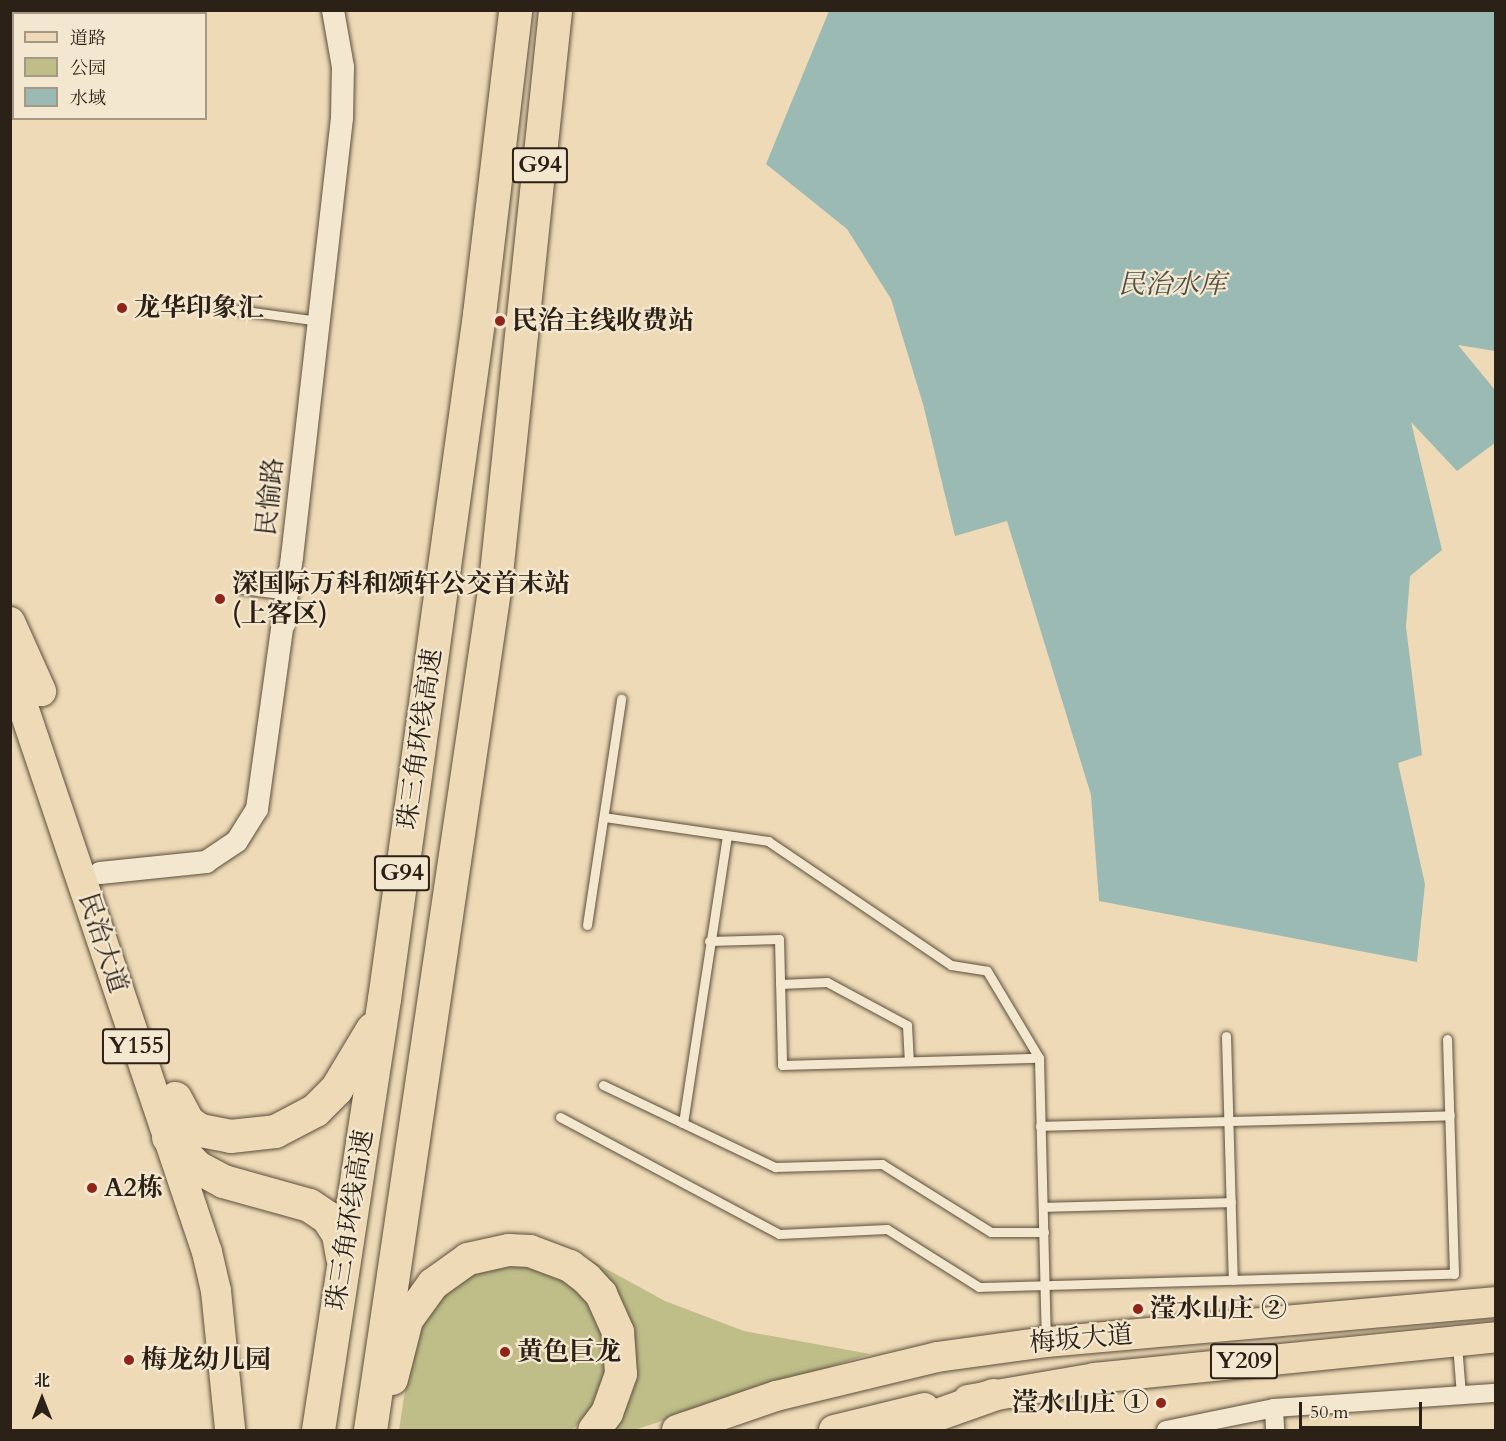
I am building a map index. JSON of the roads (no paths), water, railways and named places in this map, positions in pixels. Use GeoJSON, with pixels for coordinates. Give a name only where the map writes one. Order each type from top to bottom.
{"type":"FeatureCollection","features":[{"type":"Feature","properties":{"kind":"highway","name":"珠三角环线高速"},"geometry":{"type":"LineString","coordinates":[[318,1431],[384,999],[479,314],[515,10]]}},
{"type":"Feature","properties":{"kind":"highway","name":"珠三角环线高速"},"geometry":{"type":"LineString","coordinates":[[370,1431],[495,583],[555,10]]}},
{"type":"Feature","properties":{"kind":"highway"},"geometry":{"type":"LineString","coordinates":[[175,1098],[188,1122],[200,1130],[230,1136],[275,1131],[315,1110],[336,1089],[360,1052],[384,999]]}},
{"type":"Feature","properties":{"kind":"highway"},"geometry":{"type":"LineString","coordinates":[[168,1137],[197,1167],[223,1181],[309,1205],[327,1217],[338,1234],[343,1268]]}},
{"type":"Feature","properties":{"kind":"highway"},"geometry":{"type":"LineString","coordinates":[[384,1431],[399,1341],[419,1301],[433,1284],[459,1264],[488,1252],[509,1250],[541,1254],[570,1266],[601,1294],[611,1312],[620,1342],[621,1374],[607,1413],[594,1431]]}},
{"type":"Feature","properties":{"kind":"highway"},"geometry":{"type":"LineString","coordinates":[[895,1431],[994,1395]]}},
{"type":"Feature","properties":{"kind":"main road","name":"民治大道"},"geometry":{"type":"LineString","coordinates":[[10,622],[36,678],[175,1098]]}},
{"type":"Feature","properties":{"kind":"main road","name":"民治大道"},"geometry":{"type":"LineString","coordinates":[[10,668],[199,1225],[216,1291],[230,1431]]}},
{"type":"Feature","properties":{"kind":"main road","name":"梅坂大道"},"geometry":{"type":"LineString","coordinates":[[677,1431],[776,1396],[878,1369],[1047,1342],[1496,1302]]}},
{"type":"Feature","properties":{"kind":"main road","name":"梅坂大道"},"geometry":{"type":"LineString","coordinates":[[834,1431],[994,1395],[1095,1378],[1496,1337]]}},
{"type":"Feature","properties":{"kind":"street","name":"民愉路"},"geometry":{"type":"LineString","coordinates":[[100,873],[206,862],[228,850],[246,832],[260,797],[287,595],[343,92],[333,10]]}},
{"type":"Feature","properties":{"kind":"street"},"geometry":{"type":"LineString","coordinates":[[1166,1431],[1274,1408],[1496,1393]]}},
{"type":"Feature","properties":{"kind":"street"},"geometry":{"type":"LineString","coordinates":[[1274,1408],[1275,1431]]}},
{"type":"Feature","properties":{"kind":"lane"},"geometry":{"type":"LineString","coordinates":[[238,310],[319,321]]}},
{"type":"Feature","properties":{"kind":"lane"},"geometry":{"type":"LineString","coordinates":[[242,589],[287,595]]}},
{"type":"Feature","properties":{"kind":"lane"},"geometry":{"type":"LineString","coordinates":[[587,925],[621,699]]}},
{"type":"Feature","properties":{"kind":"lane"},"geometry":{"type":"LineString","coordinates":[[604,817],[768,841],[951,964],[987,971],[1039,1058],[1047,1342]]}},
{"type":"Feature","properties":{"kind":"lane"},"geometry":{"type":"LineString","coordinates":[[683,1123],[709,941],[727,836]]}},
{"type":"Feature","properties":{"kind":"lane"},"geometry":{"type":"LineString","coordinates":[[709,941],[779,939],[782,1065],[1039,1058]]}},
{"type":"Feature","properties":{"kind":"lane"},"geometry":{"type":"LineString","coordinates":[[780,984],[827,982],[907,1025],[909,1061]]}},
{"type":"Feature","properties":{"kind":"lane"},"geometry":{"type":"LineString","coordinates":[[1226,1036],[1233,1280]]}},
{"type":"Feature","properties":{"kind":"lane"},"geometry":{"type":"LineString","coordinates":[[560,1117],[779,1233],[887,1229],[979,1287],[1454,1274],[1448,1039]]}},
{"type":"Feature","properties":{"kind":"lane"},"geometry":{"type":"LineString","coordinates":[[603,1085],[775,1167],[882,1164],[992,1232],[1044,1232]]}},
{"type":"Feature","properties":{"kind":"lane"},"geometry":{"type":"LineString","coordinates":[[1041,1126],[1450,1114]]}},
{"type":"Feature","properties":{"kind":"lane"},"geometry":{"type":"LineString","coordinates":[[1043,1207],[1231,1202]]}},
{"type":"Feature","properties":{"kind":"lane"},"geometry":{"type":"LineString","coordinates":[[1457,1341],[1461,1395]]}},
{"type":"Feature","properties":{"kind":"water","name":"民治水库"},"geometry":{"type":"Polygon","coordinates":[[[829,11],[1495,11],[1495,351],[1458,345],[1495,390],[1495,443],[1457,471],[1411,422],[1442,550],[1410,576],[1406,627],[1422,755],[1398,763],[1425,884],[1417,962],[1099,901],[1091,795],[1007,521],[955,536],[923,404],[891,299],[847,229],[766,164],[829,11]]]}},
{"type":"Feature","properties":{"kind":"place","name":"龙华印象汇"},"geometry":{"type":"Point","coordinates":[122,308]}},
{"type":"Feature","properties":{"kind":"place","name":"民治主线收费站"},"geometry":{"type":"Point","coordinates":[500,321]}},
{"type":"Feature","properties":{"kind":"place","name":"深国际万科和颂轩公交首末站 (上客区)"},"geometry":{"type":"Point","coordinates":[220,599]}},
{"type":"Feature","properties":{"kind":"place","name":"A2栋"},"geometry":{"type":"Point","coordinates":[92,1188]}},
{"type":"Feature","properties":{"kind":"place","name":"滢水山庄 ②"},"geometry":{"type":"Point","coordinates":[1138,1309]}},
{"type":"Feature","properties":{"kind":"place","name":"黄色巨龙"},"geometry":{"type":"Point","coordinates":[505,1352]}},
{"type":"Feature","properties":{"kind":"place","name":"梅龙幼儿园"},"geometry":{"type":"Point","coordinates":[129,1360]}},
{"type":"Feature","properties":{"kind":"place","name":"滢水山庄 ①"},"geometry":{"type":"Point","coordinates":[1161,1403]}}]}
